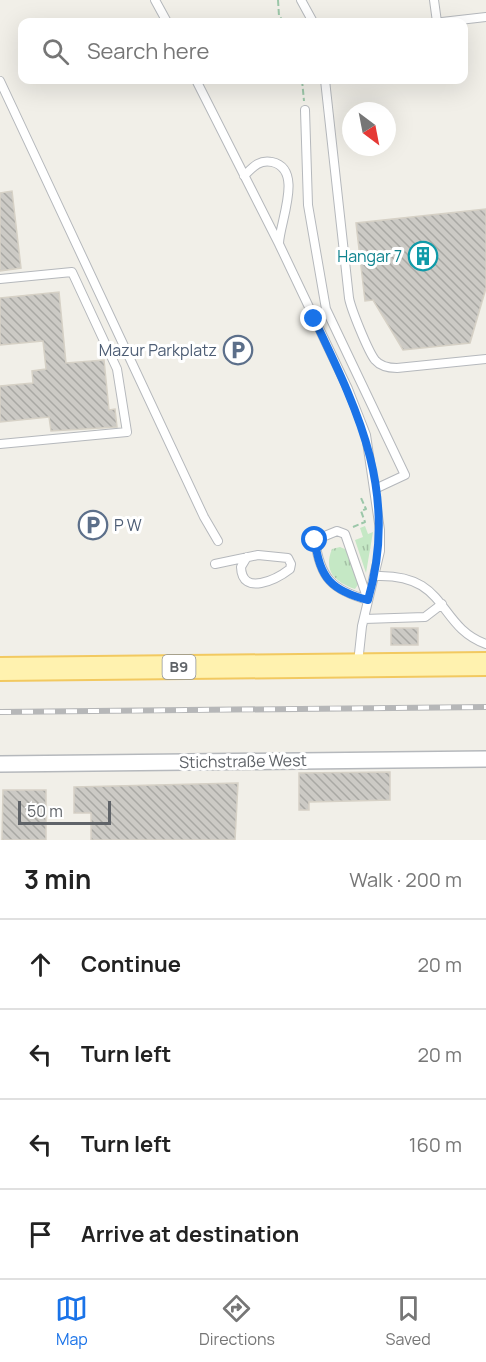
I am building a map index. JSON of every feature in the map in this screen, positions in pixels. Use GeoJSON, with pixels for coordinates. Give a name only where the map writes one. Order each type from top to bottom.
{"type":"FeatureCollection","features":[{"type":"Feature","properties":{"kind":"main road","name":"B9"},"geometry":{"type":"LineString","coordinates":[[0,669],[486,664]]}},
{"type":"Feature","properties":{"kind":"street","name":"Stichstraße West"},"geometry":{"type":"LineString","coordinates":[[0,764],[486,759]]}},
{"type":"Feature","properties":{"kind":"lane"},"geometry":{"type":"LineString","coordinates":[[155,0],[165,18]]}},
{"type":"Feature","properties":{"kind":"lane"},"geometry":{"type":"LineString","coordinates":[[301,0],[311,18]]}},
{"type":"Feature","properties":{"kind":"lane"},"geometry":{"type":"LineString","coordinates":[[434,0],[436,18]]}},
{"type":"Feature","properties":{"kind":"lane"},"geometry":{"type":"LineString","coordinates":[[468,19],[486,17]]}},
{"type":"Feature","properties":{"kind":"lane"},"geometry":{"type":"LineString","coordinates":[[0,81],[204,517],[218,541]]}},
{"type":"Feature","properties":{"kind":"lane"},"geometry":{"type":"LineString","coordinates":[[198,84],[279,244],[355,405],[366,435],[380,530],[375,576],[364,619],[357,665]]}},
{"type":"Feature","properties":{"kind":"lane"},"geometry":{"type":"LineString","coordinates":[[325,84],[349,297],[375,360],[387,368],[397,368],[486,359]]}},
{"type":"Feature","properties":{"kind":"lane"},"geometry":{"type":"LineString","coordinates":[[305,110],[308,205],[326,309],[405,475],[375,489]]}},
{"type":"Feature","properties":{"kind":"lane"},"geometry":{"type":"LineString","coordinates":[[244,176],[256,164],[269,161],[280,164],[287,176],[290,188],[279,244]]}},
{"type":"Feature","properties":{"kind":"lane"},"geometry":{"type":"LineString","coordinates":[[0,279],[72,272],[117,369],[127,432],[0,444]]}},
{"type":"Feature","properties":{"kind":"lane"},"geometry":{"type":"LineString","coordinates":[[337,531],[345,534],[368,600],[345,593],[328,582],[316,552],[315,540],[337,531]]}},
{"type":"Feature","properties":{"kind":"lane"},"geometry":{"type":"LineString","coordinates":[[215,564],[247,557],[258,555],[288,558],[291,564],[290,569],[277,579],[261,584],[248,582],[241,567],[247,557]]}},
{"type":"Feature","properties":{"kind":"lane"},"geometry":{"type":"LineString","coordinates":[[375,576],[398,575],[416,580],[463,628],[478,641],[486,644]]}},
{"type":"Feature","properties":{"kind":"lane"},"geometry":{"type":"LineString","coordinates":[[364,619],[425,617],[442,604]]}},
{"type":"Feature","properties":{"kind":"path"},"geometry":{"type":"LineString","coordinates":[[278,0],[281,18]]}},
{"type":"Feature","properties":{"kind":"path"},"geometry":{"type":"LineString","coordinates":[[302,84],[305,110]]}},
{"type":"Feature","properties":{"kind":"path"},"geometry":{"type":"LineString","coordinates":[[351,529],[365,522],[361,511],[366,509],[361,498]]}},
{"type":"Feature","properties":{"kind":"green space"},"geometry":{"type":"Polygon","coordinates":[[[365,526],[368,534],[373,532],[366,573],[355,540],[363,537],[360,528],[365,526]]]}},
{"type":"Feature","properties":{"kind":"green space"},"geometry":{"type":"Polygon","coordinates":[[[340,547],[347,550],[359,583],[355,589],[337,579],[330,569],[332,549],[340,547]]]}},
{"type":"Feature","properties":{"kind":"building"},"geometry":{"type":"Polygon","coordinates":[[[12,191],[21,268],[0,271],[0,193],[12,191]]]}},
{"type":"Feature","properties":{"kind":"building","name":"Hangar 7"},"geometry":{"type":"Polygon","coordinates":[[[486,209],[486,288],[470,343],[403,350],[373,300],[365,301],[356,223],[486,209]]]}},
{"type":"Feature","properties":{"kind":"building"},"geometry":{"type":"Polygon","coordinates":[[[59,292],[66,363],[104,360],[109,410],[115,409],[117,427],[51,431],[49,417],[0,422],[0,386],[33,383],[32,371],[46,369],[43,341],[0,345],[0,298],[59,292]]]}},
{"type":"Feature","properties":{"kind":"building"},"geometry":{"type":"Polygon","coordinates":[[[391,628],[418,628],[418,645],[391,645],[391,628]]]}},
{"type":"Feature","properties":{"kind":"building"},"geometry":{"type":"Polygon","coordinates":[[[390,772],[390,800],[309,802],[309,810],[299,810],[299,773],[390,772]]]}},
{"type":"Feature","properties":{"kind":"building"},"geometry":{"type":"Polygon","coordinates":[[[238,783],[235,840],[91,840],[91,813],[74,813],[74,787],[238,783]]]}},
{"type":"Feature","properties":{"kind":"building"},"geometry":{"type":"Polygon","coordinates":[[[3,790],[46,790],[46,840],[2,840],[3,790]]]}},
{"type":"Feature","properties":{"kind":"railway"},"geometry":{"type":"LineString","coordinates":[[0,712],[486,707]]}},
{"type":"Feature","properties":{"kind":"place","name":"Hangar 7"},"geometry":{"type":"Point","coordinates":[423,256]}},
{"type":"Feature","properties":{"kind":"place","name":"Mazur Parkplatz"},"geometry":{"type":"Point","coordinates":[238,350]}},
{"type":"Feature","properties":{"kind":"place","name":"P W"},"geometry":{"type":"Point","coordinates":[93,525]}},
{"type":"Feature","properties":{"kind":"route"},"geometry":{"type":"LineString","coordinates":[[314,319],[355,405],[366,435],[372,464],[380,530],[380,551],[368,600],[345,593],[328,582],[316,552],[315,540]]}}]}
